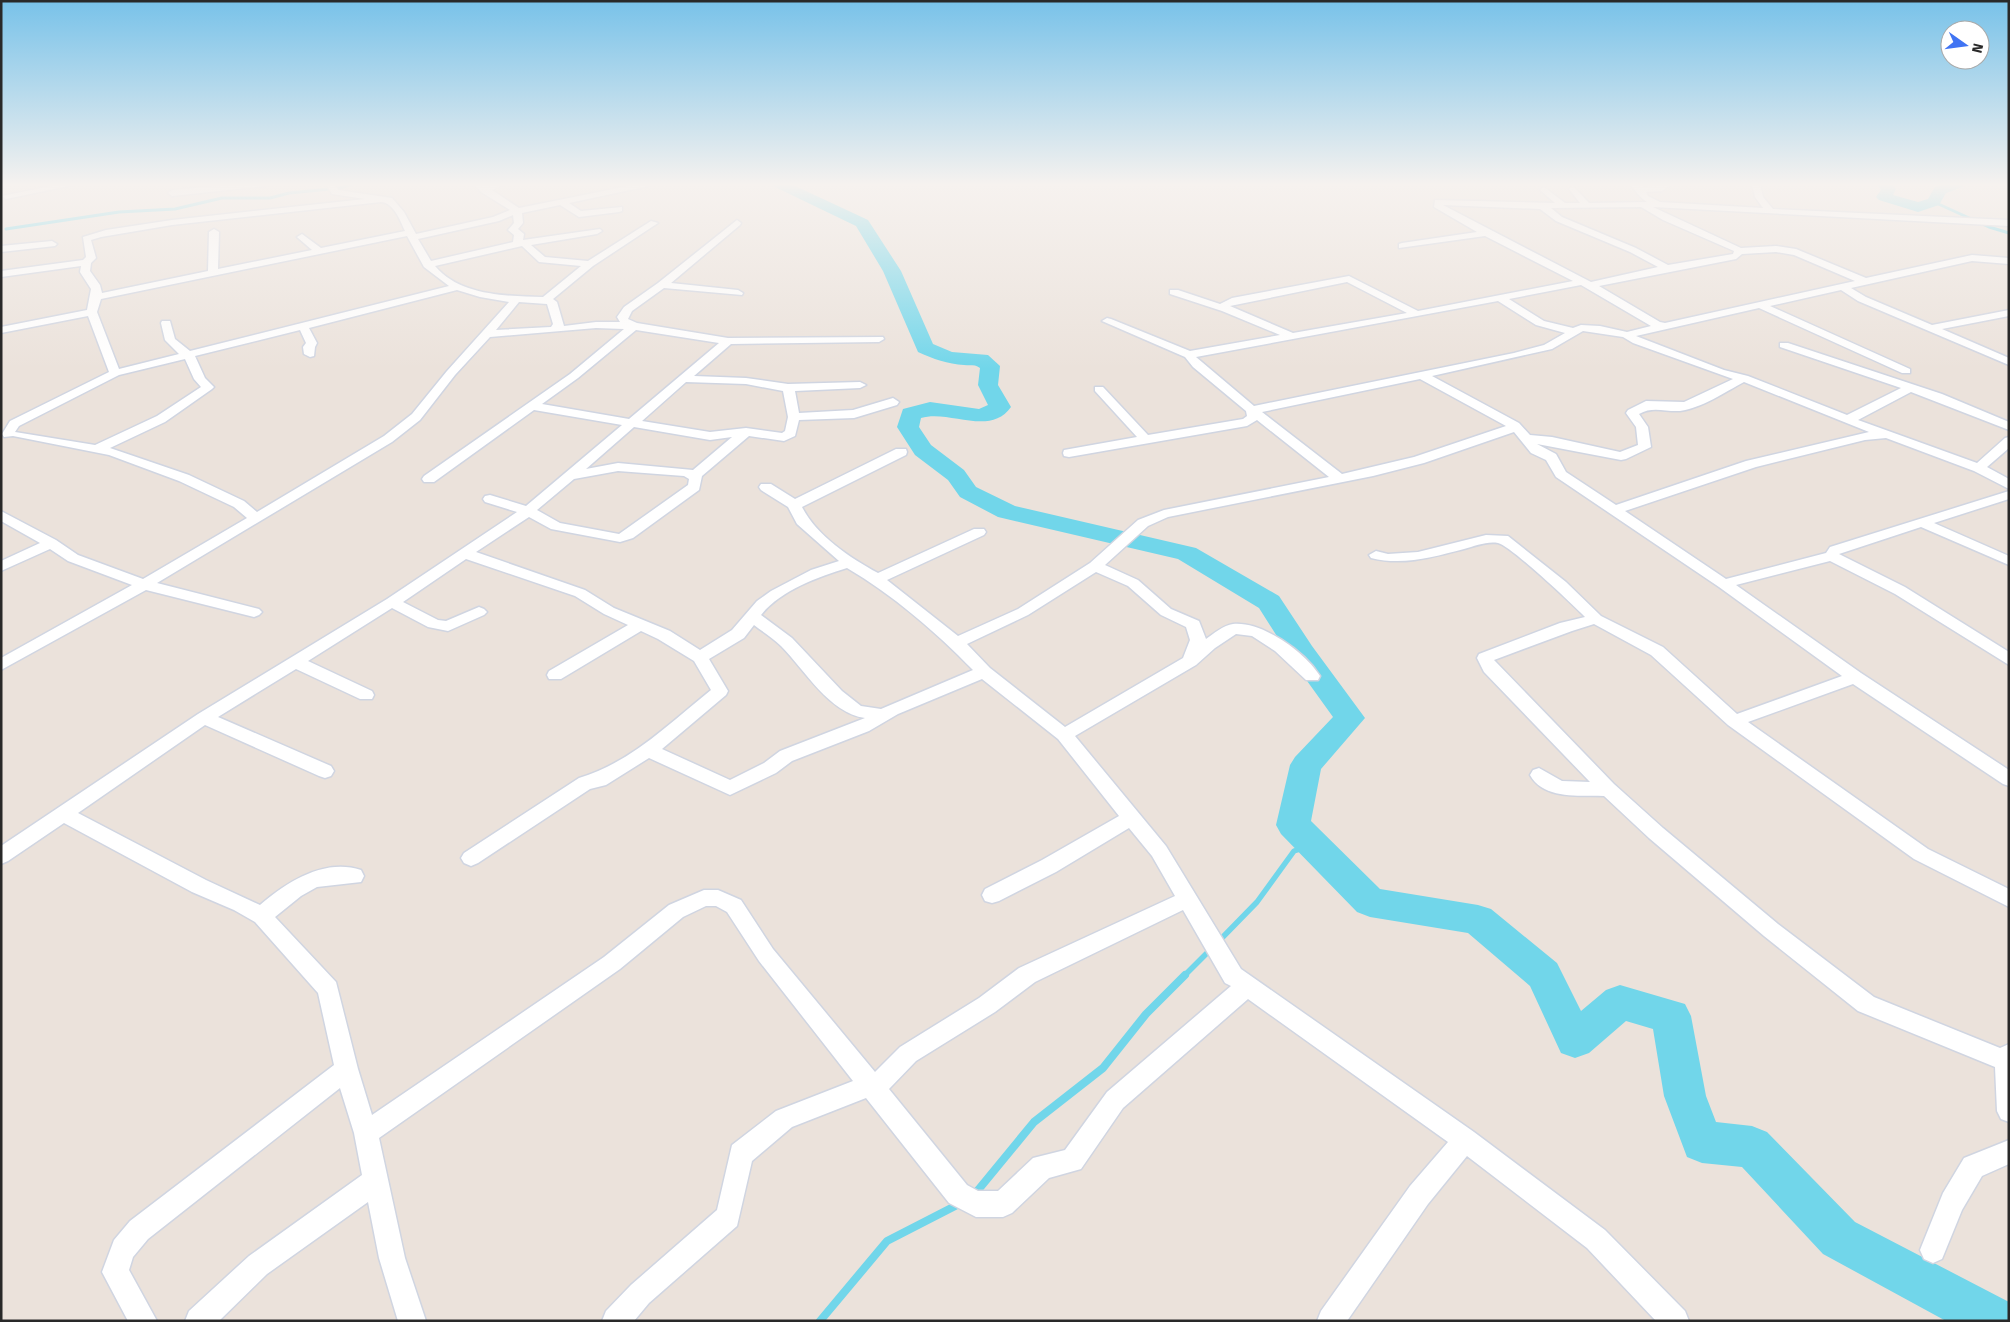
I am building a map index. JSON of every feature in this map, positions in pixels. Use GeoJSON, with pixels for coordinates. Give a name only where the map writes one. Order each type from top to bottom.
{"type":"FeatureCollection","features":[{"type":"Feature","properties":{"kind":"street"},"geometry":{"type":"LineString","coordinates":[[1,250],[38,246]]}},
{"type":"Feature","properties":{"kind":"street"},"geometry":{"type":"LineString","coordinates":[[1,274],[86,262],[91,258],[88,246]]}},
{"type":"Feature","properties":{"kind":"street"},"geometry":{"type":"LineString","coordinates":[[213,273],[214,246]]}},
{"type":"Feature","properties":{"kind":"street"},"geometry":{"type":"LineString","coordinates":[[313,246],[318,250]]}},
{"type":"Feature","properties":{"kind":"street"},"geometry":{"type":"LineString","coordinates":[[97,297],[344,246]]}},
{"type":"Feature","properties":{"kind":"street"},"geometry":{"type":"LineString","coordinates":[[416,246],[427,265],[458,288],[515,300],[545,300],[552,302],[553,311],[559,325],[554,330]]}},
{"type":"Feature","properties":{"kind":"street"},"geometry":{"type":"LineString","coordinates":[[427,265],[510,246]]}},
{"type":"Feature","properties":{"kind":"street"},"geometry":{"type":"LineString","coordinates":[[527,246],[542,260],[590,264]]}},
{"type":"Feature","properties":{"kind":"street"},"geometry":{"type":"LineString","coordinates":[[545,300],[590,264],[619,246]]}},
{"type":"Feature","properties":{"kind":"street"},"geometry":{"type":"LineString","coordinates":[[634,326],[624,321],[622,317],[628,309],[662,285],[710,246]]}},
{"type":"Feature","properties":{"kind":"street"},"geometry":{"type":"LineString","coordinates":[[1510,246],[1584,284],[1658,326],[1662,325]]}},
{"type":"Feature","properties":{"kind":"street"},"geometry":{"type":"LineString","coordinates":[[1622,246],[1667,268]]}},
{"type":"Feature","properties":{"kind":"street"},"geometry":{"type":"LineString","coordinates":[[1732,246],[1740,251],[1776,249],[1796,252],[1864,281]]}},
{"type":"Feature","properties":{"kind":"street"},"geometry":{"type":"LineString","coordinates":[[1189,354],[1417,314],[1498,297],[1584,284],[1736,256],[1740,251]]}},
{"type":"Feature","properties":{"kind":"street"},"geometry":{"type":"LineString","coordinates":[[1627,335],[1662,325],[1972,258],[2009,261]]}},
{"type":"Feature","properties":{"kind":"street"},"geometry":{"type":"LineString","coordinates":[[86,262],[85,272],[94,281],[97,297],[92,312],[115,373]]}},
{"type":"Feature","properties":{"kind":"street"},"geometry":{"type":"LineString","coordinates":[[1226,309],[1224,305],[1232,301],[1343,278],[1349,279],[1417,314]]}},
{"type":"Feature","properties":{"kind":"street"},"geometry":{"type":"LineString","coordinates":[[662,285],[738,293]]}},
{"type":"Feature","properties":{"kind":"street"},"geometry":{"type":"LineString","coordinates":[[1842,286],[1862,299],[2009,362]]}},
{"type":"Feature","properties":{"kind":"street"},"geometry":{"type":"LineString","coordinates":[[257,519],[239,504],[184,478],[112,452],[7,436],[14,424],[115,373],[458,288]]}},
{"type":"Feature","properties":{"kind":"street"},"geometry":{"type":"LineString","coordinates":[[1174,292],[1226,309],[1291,336]]}},
{"type":"Feature","properties":{"kind":"street"},"geometry":{"type":"LineString","coordinates":[[1498,297],[1540,323],[1575,332]]}},
{"type":"Feature","properties":{"kind":"street"},"geometry":{"type":"LineString","coordinates":[[1,665],[146,585],[388,439],[409,422],[488,334],[515,300]]}},
{"type":"Feature","properties":{"kind":"street"},"geometry":{"type":"LineString","coordinates":[[1760,305],[1906,371]]}},
{"type":"Feature","properties":{"kind":"street"},"geometry":{"type":"LineString","coordinates":[[1,330],[92,312]]}},
{"type":"Feature","properties":{"kind":"street"},"geometry":{"type":"LineString","coordinates":[[1932,328],[2009,313]]}},
{"type":"Feature","properties":{"kind":"street"},"geometry":{"type":"LineString","coordinates":[[1108,321],[1189,354],[1197,365],[1338,478]]}},
{"type":"Feature","properties":{"kind":"street"},"geometry":{"type":"LineString","coordinates":[[97,449],[161,419],[208,387],[200,379],[189,355],[170,340],[166,323]]}},
{"type":"Feature","properties":{"kind":"street"},"geometry":{"type":"LineString","coordinates":[[488,334],[596,325],[634,326],[690,333],[728,341],[878,339]]}},
{"type":"Feature","properties":{"kind":"street"},"geometry":{"type":"LineString","coordinates":[[303,326],[312,343],[309,347],[310,354]]}},
{"type":"Feature","properties":{"kind":"street"},"geometry":{"type":"LineString","coordinates":[[430,479],[574,376],[634,326]]}},
{"type":"Feature","properties":{"kind":"street"},"geometry":{"type":"LineString","coordinates":[[1252,410],[1423,376],[1548,347],[1580,328],[1600,329],[1627,335],[1636,341],[1720,372],[1744,378],[1848,420],[1979,468],[2009,485]]}},
{"type":"Feature","properties":{"kind":"street"},"geometry":{"type":"LineString","coordinates":[[1,856],[204,718],[392,602],[528,511],[686,379],[728,341]]}},
{"type":"Feature","properties":{"kind":"street"},"geometry":{"type":"LineString","coordinates":[[1784,345],[1910,388],[2009,426]]}},
{"type":"Feature","properties":{"kind":"street"},"geometry":{"type":"LineString","coordinates":[[1423,376],[1515,426],[1536,450],[1551,457],[1561,474],[1617,509],[1855,677],[2009,779]]}},
{"type":"Feature","properties":{"kind":"street"},"geometry":{"type":"LineString","coordinates":[[1528,439],[1552,441],[1621,456],[1645,447],[1642,428],[1632,413],[1646,405],[1680,407],[1688,405],[1744,378]]}},
{"type":"Feature","properties":{"kind":"street"},"geometry":{"type":"LineString","coordinates":[[686,379],[746,381],[788,388],[860,385]]}},
{"type":"Feature","properties":{"kind":"street"},"geometry":{"type":"LineString","coordinates":[[532,406],[710,436],[746,432],[784,437],[791,433],[794,417],[788,388]]}},
{"type":"Feature","properties":{"kind":"street"},"geometry":{"type":"LineString","coordinates":[[1848,420],[1910,388]]}},
{"type":"Feature","properties":{"kind":"street"},"geometry":{"type":"LineString","coordinates":[[1098,389],[1144,438]]}},
{"type":"Feature","properties":{"kind":"street"},"geometry":{"type":"LineString","coordinates":[[794,417],[854,414],[893,402]]}},
{"type":"Feature","properties":{"kind":"street"},"geometry":{"type":"LineString","coordinates":[[1069,453],[1144,438],[1247,422],[1253,417],[1252,410]]}},
{"type":"Feature","properties":{"kind":"street"},"geometry":{"type":"LineString","coordinates":[[956,643],[1023,612],[1095,566],[1143,523],[1164,514],[1420,460],[1503,433],[1515,426]]}},
{"type":"Feature","properties":{"kind":"street"},"geometry":{"type":"LineString","coordinates":[[695,475],[746,432]]}},
{"type":"Feature","properties":{"kind":"street"},"geometry":{"type":"LineString","coordinates":[[1617,509],[1751,464],[1865,436],[1888,434]]}},
{"type":"Feature","properties":{"kind":"street"},"geometry":{"type":"LineString","coordinates":[[1979,468],[2009,441]]}},
{"type":"Feature","properties":{"kind":"street"},"geometry":{"type":"LineString","coordinates":[[794,505],[902,452]]}},
{"type":"Feature","properties":{"kind":"street"},"geometry":{"type":"LineString","coordinates":[[570,476],[618,467],[687,472],[695,475]]}},
{"type":"Feature","properties":{"kind":"street"},"geometry":{"type":"LineString","coordinates":[[490,499],[528,511],[556,526],[620,538],[628,535],[694,486],[695,475]]}},
{"type":"Feature","properties":{"kind":"street"},"geometry":{"type":"LineString","coordinates":[[766,488],[794,505],[802,521],[849,564],[877,579],[956,643],[984,672],[1064,735],[1159,851],[1233,976],[1465,1140],[1596,1239],[1675,1321]]}},
{"type":"Feature","properties":{"kind":"street"},"geometry":{"type":"LineString","coordinates":[[1724,584],[1830,556],[1835,550],[2009,495]]}},
{"type":"Feature","properties":{"kind":"street"},"geometry":{"type":"LineString","coordinates":[[1,516],[51,543],[73,558],[146,585],[254,612]]}},
{"type":"Feature","properties":{"kind":"street"},"geometry":{"type":"LineString","coordinates":[[1922,523],[2009,561]]}},
{"type":"Feature","properties":{"kind":"street"},"geometry":{"type":"LineString","coordinates":[[877,579],[978,532]]}},
{"type":"Feature","properties":{"kind":"street"},"geometry":{"type":"LineString","coordinates":[[1376,555],[1388,558],[1418,556],[1486,539],[1503,539],[1561,585],[1596,619],[1657,651],[1734,721],[1921,854],[2009,900]]}},
{"type":"Feature","properties":{"kind":"street"},"geometry":{"type":"LineString","coordinates":[[1,567],[51,543]]}},
{"type":"Feature","properties":{"kind":"street"},"geometry":{"type":"LineString","coordinates":[[466,554],[580,593],[609,611],[664,635],[700,657],[720,691],[649,750],[600,780],[585,783],[471,858]]}},
{"type":"Feature","properties":{"kind":"street"},"geometry":{"type":"LineString","coordinates":[[1830,556],[1862,569],[1899,589],[2009,660]]}},
{"type":"Feature","properties":{"kind":"street"},"geometry":{"type":"LineString","coordinates":[[700,657],[738,634],[762,604],[776,594],[816,573],[849,564]]}},
{"type":"Feature","properties":{"kind":"street"},"geometry":{"type":"LineString","coordinates":[[1095,566],[1133,583],[1166,612],[1193,624],[1198,640],[1190,661]]}},
{"type":"Feature","properties":{"kind":"street"},"geometry":{"type":"LineString","coordinates":[[392,602],[434,624],[448,626],[479,612]]}},
{"type":"Feature","properties":{"kind":"street"},"geometry":{"type":"LineString","coordinates":[[753,616],[786,642],[836,695],[856,711],[884,715]]}},
{"type":"Feature","properties":{"kind":"street"},"geometry":{"type":"LineString","coordinates":[[1596,619],[1566,627],[1485,658],[1490,668],[1608,789],[1656,833],[1771,930],[1866,1004],[2008,1057],[2009,1111]]}},
{"type":"Feature","properties":{"kind":"street"},"geometry":{"type":"LineString","coordinates":[[555,675],[639,624]]}},
{"type":"Feature","properties":{"kind":"street"},"geometry":{"type":"LineString","coordinates":[[1064,735],[1190,661],[1208,644],[1233,629],[1256,631],[1282,647],[1312,676]]}},
{"type":"Feature","properties":{"kind":"street"},"geometry":{"type":"LineString","coordinates":[[296,662],[366,695]]}},
{"type":"Feature","properties":{"kind":"street"},"geometry":{"type":"LineString","coordinates":[[649,750],[677,765],[730,788],[770,768],[786,756],[863,727],[884,715],[984,672]]}},
{"type":"Feature","properties":{"kind":"street"},"geometry":{"type":"LineString","coordinates":[[1734,721],[1855,677]]}},
{"type":"Feature","properties":{"kind":"street"},"geometry":{"type":"LineString","coordinates":[[204,718],[325,771]]}},
{"type":"Feature","properties":{"kind":"street"},"geometry":{"type":"LineString","coordinates":[[1539,775],[1559,788],[1608,789]]}},
{"type":"Feature","properties":{"kind":"street"},"geometry":{"type":"LineString","coordinates":[[64,814],[199,886],[241,904],[262,916],[328,988],[346,1069],[366,1133],[392,1258],[412,1321]]}},
{"type":"Feature","properties":{"kind":"street"},"geometry":{"type":"LineString","coordinates":[[992,895],[1049,866],[1132,817]]}},
{"type":"Feature","properties":{"kind":"street"},"geometry":{"type":"LineString","coordinates":[[262,916],[288,893],[312,879],[332,875],[354,876]]}},
{"type":"Feature","properties":{"kind":"street"},"geometry":{"type":"LineString","coordinates":[[366,1133],[612,962],[676,911],[704,898],[718,898],[734,906],[766,955],[871,1086],[967,1199],[1003,1204],[1042,1167],[1072,1160],[1115,1100],[1247,986]]}},
{"type":"Feature","properties":{"kind":"street"},"geometry":{"type":"LineString","coordinates":[[616,1321],[640,1294],[728,1216],[741,1154],[784,1119],[871,1086],[882,1080],[908,1054],[987,1005],[1028,975],[1188,900]]}},
{"type":"Feature","properties":{"kind":"street"},"geometry":{"type":"LineString","coordinates":[[144,1321],[115,1272],[123,1249],[140,1230],[346,1069]]}},
{"type":"Feature","properties":{"kind":"street"},"geometry":{"type":"LineString","coordinates":[[1332,1321],[1419,1195],[1465,1140]]}},
{"type":"Feature","properties":{"kind":"street"},"geometry":{"type":"LineString","coordinates":[[1933,1250],[1952,1202],[1974,1167],[2009,1152]]}},
{"type":"Feature","properties":{"kind":"street"},"geometry":{"type":"LineString","coordinates":[[199,1321],[258,1265],[375,1181]]}},
{"type":"Feature","properties":{"kind":"waterway"},"geometry":{"type":"LineString","coordinates":[[876,246],[892,271],[925,348],[952,358],[981,359],[990,366],[988,385],[1000,407],[982,416],[930,408],[911,414],[908,427],[923,450],[956,475],[968,492],[1007,512],[1187,553],[1269,602],[1302,653],[1350,718],[1306,765],[1293,825],[1370,902],[1478,920],[1544,975],[1575,1040],[1620,1002],[1671,1016],[1685,1096],[1702,1142],[1752,1147],[1839,1238],[1995,1321]]}},
{"type":"Feature","properties":{"kind":"waterway"},"geometry":{"type":"LineString","coordinates":[[1218,942],[1257,902],[1294,851],[1313,845]]}},
{"type":"Feature","properties":{"kind":"waterway"},"geometry":{"type":"LineString","coordinates":[[974,1195],[1034,1122],[1103,1068],[1146,1014],[1212,948]]}},
{"type":"Feature","properties":{"kind":"waterway"},"geometry":{"type":"LineString","coordinates":[[820,1321],[887,1241],[961,1203]]}}]}
